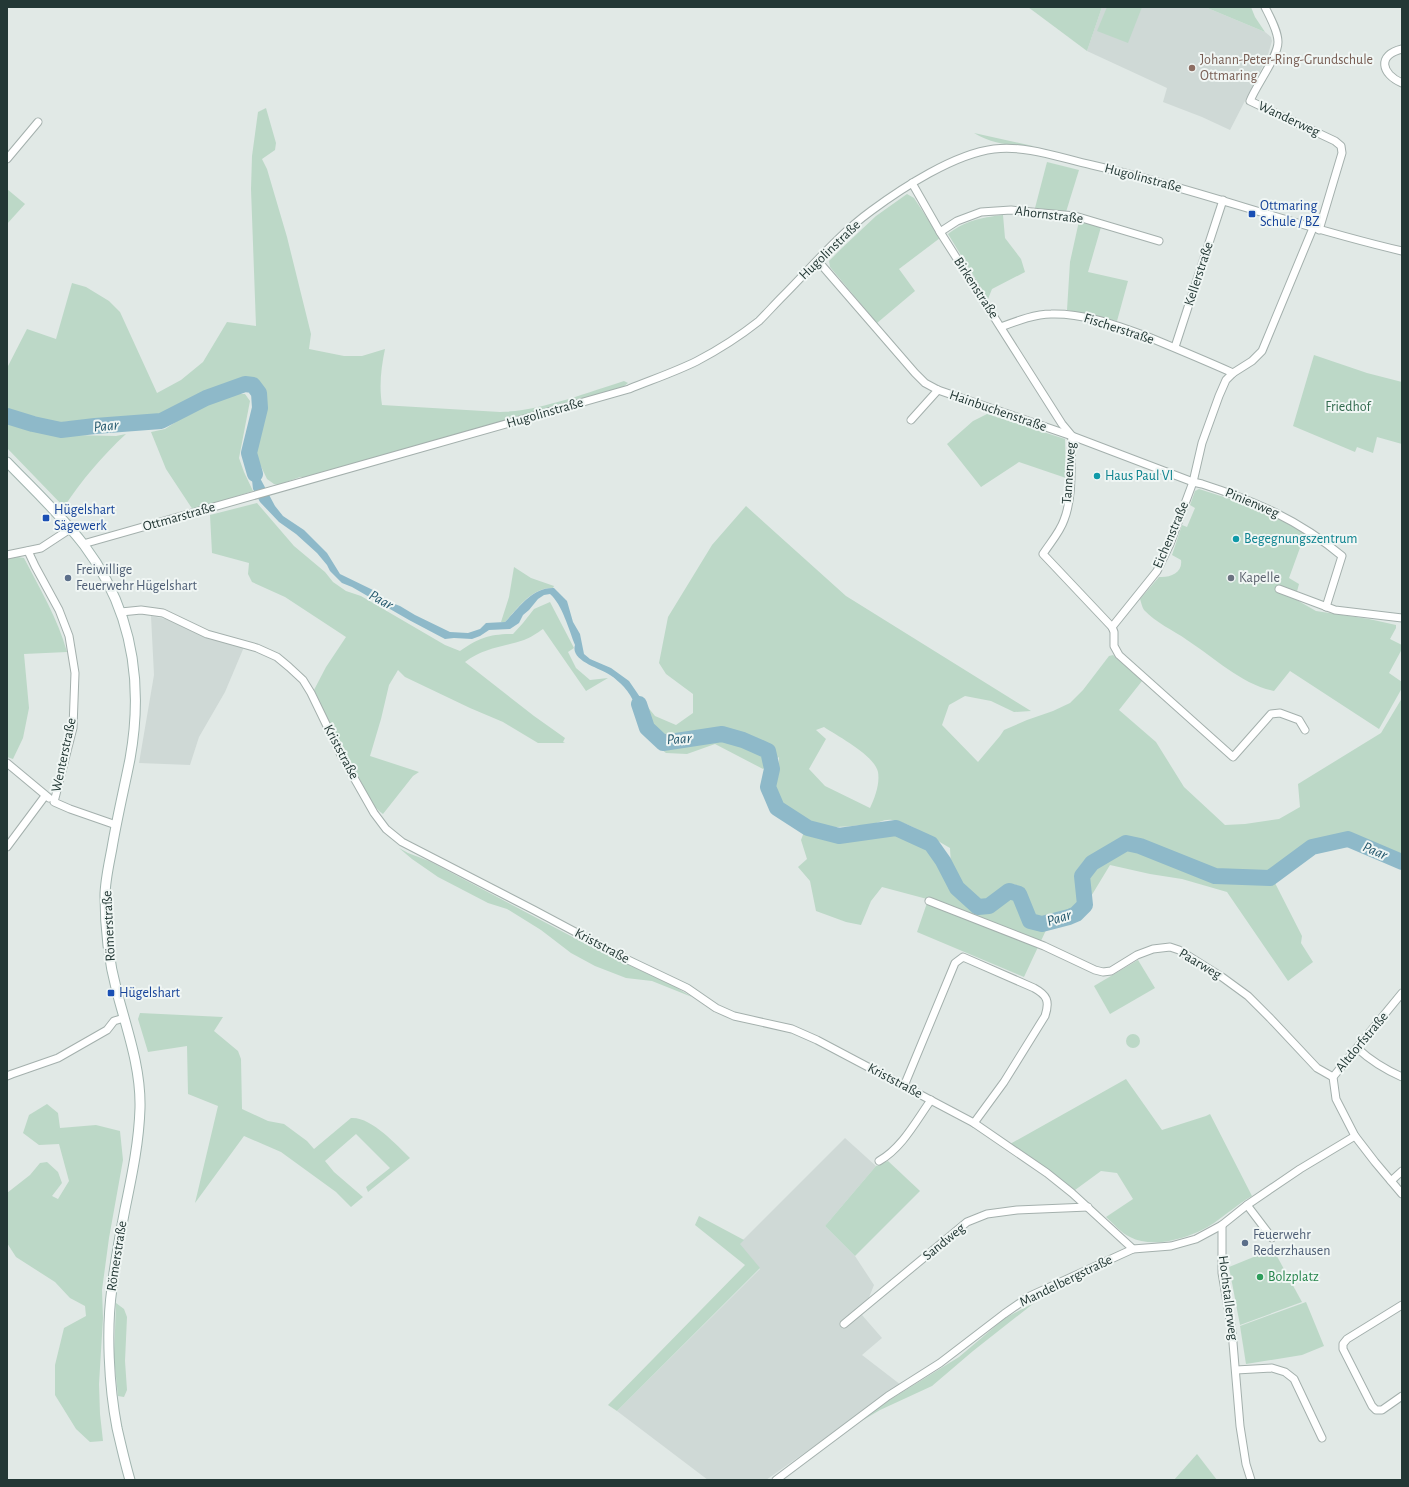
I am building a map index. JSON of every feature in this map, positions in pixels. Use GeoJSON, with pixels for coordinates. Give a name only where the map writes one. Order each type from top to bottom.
{"type":"FeatureCollection","features":[{"type":"Feature","properties":{"kind":"main road","name":"Römerstraße"},"geometry":{"type":"LineString","coordinates":[[7,462],[70,529],[102,570],[115,597],[128,632],[136,688],[134,736],[108,868],[105,894],[108,947],[112,973],[130,1038],[137,1073],[140,1106],[138,1138],[118,1244],[111,1291],[110,1322],[112,1392],[117,1428],[130,1480]]}},
{"type":"Feature","properties":{"kind":"street","name":"Wanderweg"},"geometry":{"type":"LineString","coordinates":[[1265,7],[1277,35],[1278,43],[1272,60],[1250,101],[1335,141],[1341,146],[1342,153],[1316,229]]}},
{"type":"Feature","properties":{"kind":"street"},"geometry":{"type":"LineString","coordinates":[[1402,49],[1393,52],[1387,57],[1385,64],[1385,69],[1388,74],[1402,83]]}},
{"type":"Feature","properties":{"kind":"street"},"geometry":{"type":"LineString","coordinates":[[7,159],[38,122]]}},
{"type":"Feature","properties":{"kind":"street","name":"Hugolinstraße"},"geometry":{"type":"LineString","coordinates":[[275,490],[628,389],[695,362],[734,339],[760,320],[838,240],[869,212],[912,183],[953,162],[974,154],[1004,148],[1049,154],[1223,200],[1316,229],[1402,251]]}},
{"type":"Feature","properties":{"kind":"street","name":"Birkenstraße"},"geometry":{"type":"LineString","coordinates":[[912,183],[940,232],[1042,391]]}},
{"type":"Feature","properties":{"kind":"street","name":"Kellerstraße"},"geometry":{"type":"LineString","coordinates":[[1175,348],[1223,200]]}},
{"type":"Feature","properties":{"kind":"street","name":"Ahornstraße"},"geometry":{"type":"LineString","coordinates":[[940,232],[957,221],[981,212],[1011,210],[1075,216],[1159,242]]}},
{"type":"Feature","properties":{"kind":"street","name":"Eichenstraße"},"geometry":{"type":"LineString","coordinates":[[1112,627],[1157,571],[1170,544],[1193,482],[1202,443],[1226,380],[1233,373],[1252,361],[1262,352],[1316,229]]}},
{"type":"Feature","properties":{"kind":"street","name":"Hainbuchenstraße"},"geometry":{"type":"LineString","coordinates":[[818,261],[925,383],[938,390],[1072,436],[1193,482]]}},
{"type":"Feature","properties":{"kind":"street","name":"Fischerstraße"},"geometry":{"type":"LineString","coordinates":[[1002,327],[1020,320],[1050,314],[1079,315],[1126,329],[1233,373]]}},
{"type":"Feature","properties":{"kind":"street","name":"Hainbuchenstraße"},"geometry":{"type":"LineString","coordinates":[[911,420],[938,390]]}},
{"type":"Feature","properties":{"kind":"street","name":"Tannenweg"},"geometry":{"type":"LineString","coordinates":[[1042,391],[1062,424],[1072,436],[1072,476],[1064,520],[1043,554],[1112,627]]}},
{"type":"Feature","properties":{"kind":"street","name":"Pinienweg"},"geometry":{"type":"LineString","coordinates":[[1193,482],[1254,502],[1288,518],[1328,544],[1342,556],[1326,607]]}},
{"type":"Feature","properties":{"kind":"street","name":"Ottmarstraße"},"geometry":{"type":"LineString","coordinates":[[83,544],[275,490]]}},
{"type":"Feature","properties":{"kind":"street"},"geometry":{"type":"LineString","coordinates":[[7,555],[41,548],[70,529]]}},
{"type":"Feature","properties":{"kind":"street","name":"Wenterstraße"},"geometry":{"type":"LineString","coordinates":[[28,551],[59,610],[69,636],[75,673],[73,728],[54,802]]}},
{"type":"Feature","properties":{"kind":"street"},"geometry":{"type":"LineString","coordinates":[[1280,589],[1326,607],[1347,612],[1402,618]]}},
{"type":"Feature","properties":{"kind":"street","name":"Kriststraße"},"geometry":{"type":"LineString","coordinates":[[121,612],[141,610],[163,613],[207,634],[257,648],[277,658],[289,667],[303,680],[311,693],[341,755],[374,813],[386,829],[402,842],[626,959],[687,988],[716,1008],[734,1016],[792,1029],[826,1044],[974,1123],[1048,1173],[1088,1207],[1133,1249]]}},
{"type":"Feature","properties":{"kind":"street"},"geometry":{"type":"LineString","coordinates":[[1112,627],[1114,632],[1114,646],[1119,655],[1233,757],[1271,714],[1280,713],[1299,720],[1305,730]]}},
{"type":"Feature","properties":{"kind":"street","name":"Wenterstraße"},"geometry":{"type":"LineString","coordinates":[[7,763],[54,802],[116,825]]}},
{"type":"Feature","properties":{"kind":"street","name":"Wenterstraße"},"geometry":{"type":"LineString","coordinates":[[7,847],[46,796]]}},
{"type":"Feature","properties":{"kind":"street","name":"Paarweg"},"geometry":{"type":"LineString","coordinates":[[929,901],[1044,946],[1095,970],[1103,972],[1111,971],[1137,955],[1153,949],[1170,947],[1179,950],[1222,977],[1248,996],[1317,1068],[1333,1077]]}},
{"type":"Feature","properties":{"kind":"street"},"geometry":{"type":"LineString","coordinates":[[904,1086],[955,963],[963,958],[1034,988],[1043,993],[1047,1000],[1048,1008],[1004,1082],[974,1123]]}},
{"type":"Feature","properties":{"kind":"street","name":"Altdorfstraße"},"geometry":{"type":"LineString","coordinates":[[1402,993],[1333,1077],[1336,1099],[1355,1136],[1402,1194]]}},
{"type":"Feature","properties":{"kind":"street"},"geometry":{"type":"LineString","coordinates":[[7,1076],[58,1058],[107,1030],[114,1021],[124,1018]]}},
{"type":"Feature","properties":{"kind":"street"},"geometry":{"type":"LineString","coordinates":[[1357,1048],[1369,1060],[1383,1069],[1402,1077]]}},
{"type":"Feature","properties":{"kind":"street"},"geometry":{"type":"LineString","coordinates":[[879,1161],[886,1157],[905,1138],[931,1100]]}},
{"type":"Feature","properties":{"kind":"street","name":"Mandelbergstraße"},"geometry":{"type":"LineString","coordinates":[[776,1480],[888,1396],[940,1363],[1030,1296],[1133,1249],[1171,1246],[1196,1239],[1222,1226],[1247,1205],[1300,1169],[1355,1136]]}},
{"type":"Feature","properties":{"kind":"street"},"geometry":{"type":"LineString","coordinates":[[1390,1181],[1402,1171]]}},
{"type":"Feature","properties":{"kind":"street"},"geometry":{"type":"LineString","coordinates":[[1247,1205],[1272,1238]]}},
{"type":"Feature","properties":{"kind":"street","name":"Sandweg"},"geometry":{"type":"LineString","coordinates":[[844,1324],[967,1222],[987,1214],[1017,1210],[1088,1207]]}},
{"type":"Feature","properties":{"kind":"street","name":"Hochstallerweg"},"geometry":{"type":"LineString","coordinates":[[1222,1226],[1222,1273],[1232,1328],[1240,1426],[1246,1464],[1252,1480]]}},
{"type":"Feature","properties":{"kind":"street"},"geometry":{"type":"LineString","coordinates":[[1402,1305],[1347,1339],[1343,1344],[1343,1349],[1372,1406],[1376,1410],[1382,1410],[1402,1396]]}},
{"type":"Feature","properties":{"kind":"street"},"geometry":{"type":"LineString","coordinates":[[1236,1370],[1272,1368],[1285,1372],[1294,1379],[1322,1438]]}},
{"type":"Feature","properties":{"kind":"shaded area","name":"Johann-Peter-Ring-Grundschule Ottmaring"},"geometry":{"type":"Polygon","coordinates":[[[1102,7],[1205,7],[1265,32],[1271,37],[1272,41],[1267,58],[1230,130],[1163,102],[1167,88],[1087,51],[1102,7]]]}},
{"type":"Feature","properties":{"kind":"shaded area"},"geometry":{"type":"Polygon","coordinates":[[[151,616],[166,619],[200,634],[244,647],[225,692],[199,737],[190,765],[139,763],[154,675],[151,616]]]}},
{"type":"Feature","properties":{"kind":"shaded area"},"geometry":{"type":"Polygon","coordinates":[[[845,1138],[876,1166],[825,1226],[855,1256],[874,1285],[862,1315],[882,1338],[862,1355],[901,1385],[766,1480],[708,1480],[617,1411],[760,1269],[739,1244],[845,1138]]]}},
{"type":"Feature","properties":{"kind":"green space"},"geometry":{"type":"Polygon","coordinates":[[[1028,7],[1102,7],[1087,51],[1028,7]]]}},
{"type":"Feature","properties":{"kind":"green space"},"geometry":{"type":"Polygon","coordinates":[[[1107,7],[1142,7],[1128,43],[1097,31],[1107,7]]]}},
{"type":"Feature","properties":{"kind":"green space"},"geometry":{"type":"Polygon","coordinates":[[[1205,7],[1251,7],[1255,17],[1265,32],[1205,7]]]}},
{"type":"Feature","properties":{"kind":"green space"},"geometry":{"type":"Polygon","coordinates":[[[266,108],[276,143],[275,150],[262,159],[267,169],[287,237],[311,334],[309,349],[344,356],[362,356],[385,349],[381,377],[382,405],[500,412],[515,411],[563,401],[624,381],[628,383],[623,387],[597,396],[305,477],[300,477],[278,485],[267,479],[257,458],[255,438],[258,424],[264,412],[265,389],[252,382],[241,382],[199,397],[165,414],[63,422],[71,435],[116,436],[126,434],[93,469],[64,507],[7,448],[7,368],[27,329],[56,339],[72,283],[86,287],[109,301],[120,312],[157,393],[181,380],[203,362],[227,322],[256,326],[251,189],[252,156],[258,112],[266,108]]]}},
{"type":"Feature","properties":{"kind":"green space"},"geometry":{"type":"Polygon","coordinates":[[[974,133],[1033,146],[1002,144],[974,133]]]}},
{"type":"Feature","properties":{"kind":"green space"},"geometry":{"type":"Polygon","coordinates":[[[1047,162],[1079,170],[1066,212],[1035,208],[1047,162]]]}},
{"type":"Feature","properties":{"kind":"green space"},"geometry":{"type":"Polygon","coordinates":[[[7,189],[25,204],[7,224],[7,189]]]}},
{"type":"Feature","properties":{"kind":"green space"},"geometry":{"type":"Polygon","coordinates":[[[907,194],[914,198],[940,238],[899,269],[915,291],[877,323],[830,267],[829,261],[876,216],[907,194]]]}},
{"type":"Feature","properties":{"kind":"green space"},"geometry":{"type":"Polygon","coordinates":[[[1003,215],[1005,238],[1021,259],[1025,272],[992,289],[988,299],[948,234],[974,220],[1003,215]]]}},
{"type":"Feature","properties":{"kind":"green space"},"geometry":{"type":"Polygon","coordinates":[[[1079,221],[1101,227],[1088,272],[1128,281],[1117,321],[1067,310],[1070,262],[1079,221]]]}},
{"type":"Feature","properties":{"kind":"green space","name":"Friedhof"},"geometry":{"type":"Polygon","coordinates":[[[1314,355],[1367,373],[1402,382],[1402,444],[1377,437],[1373,453],[1357,447],[1355,452],[1293,426],[1314,355]]]}},
{"type":"Feature","properties":{"kind":"green space"},"geometry":{"type":"Polygon","coordinates":[[[234,394],[245,394],[250,401],[239,458],[253,491],[193,510],[166,469],[151,432],[165,429],[197,408],[234,394]]]}},
{"type":"Feature","properties":{"kind":"green space"},"geometry":{"type":"Polygon","coordinates":[[[987,414],[1065,439],[1066,478],[1019,462],[981,487],[947,444],[973,421],[987,414]]]}},
{"type":"Feature","properties":{"kind":"green space"},"geometry":{"type":"Polygon","coordinates":[[[1199,489],[1252,506],[1287,523],[1305,534],[1289,578],[1299,584],[1295,599],[1316,611],[1369,619],[1396,625],[1390,639],[1402,645],[1402,649],[1389,673],[1402,682],[1402,688],[1379,729],[1290,671],[1274,691],[1250,683],[1239,677],[1187,640],[1159,623],[1144,610],[1140,599],[1159,577],[1167,577],[1175,574],[1180,568],[1181,560],[1172,555],[1182,525],[1187,527],[1195,508],[1190,505],[1195,491],[1199,489]]]}},
{"type":"Feature","properties":{"kind":"green space"},"geometry":{"type":"Polygon","coordinates":[[[257,503],[294,546],[325,572],[333,582],[346,591],[361,596],[445,645],[460,651],[473,643],[491,636],[513,634],[534,609],[550,602],[574,648],[568,652],[576,668],[590,680],[608,678],[586,691],[543,629],[526,639],[493,648],[472,657],[465,662],[534,716],[565,738],[563,742],[565,743],[538,743],[503,722],[405,677],[398,670],[389,685],[370,756],[419,772],[413,776],[383,814],[375,807],[369,798],[314,690],[326,667],[346,637],[285,597],[252,582],[248,574],[249,563],[212,553],[210,515],[257,503]]]}},
{"type":"Feature","properties":{"kind":"green space"},"geometry":{"type":"Polygon","coordinates":[[[746,506],[846,596],[1031,711],[1014,712],[991,701],[965,696],[949,705],[942,725],[978,762],[1004,730],[1070,703],[1083,690],[1109,656],[1113,655],[1142,681],[1119,710],[1156,742],[1184,787],[1225,825],[1245,824],[1279,819],[1300,807],[1298,784],[1381,733],[1402,698],[1402,856],[1344,836],[1312,843],[1270,873],[1265,879],[1274,881],[1302,936],[1301,943],[1313,962],[1288,981],[1227,892],[1182,879],[1110,865],[1090,898],[1085,883],[1089,872],[1096,863],[1089,858],[1083,862],[1077,870],[1078,898],[1076,907],[1060,915],[1035,919],[1030,912],[1023,889],[1014,884],[1007,884],[998,890],[988,900],[979,902],[957,879],[952,866],[950,848],[907,824],[889,820],[871,825],[826,827],[812,825],[797,818],[781,805],[774,794],[774,782],[779,757],[763,769],[715,744],[687,754],[666,753],[646,737],[642,724],[650,724],[642,700],[655,716],[676,725],[693,713],[693,694],[666,674],[659,663],[668,617],[712,545],[746,506]],[[824,727],[816,730],[826,739],[809,769],[825,786],[870,808],[878,786],[878,772],[875,766],[863,753],[824,727]]]}},
{"type":"Feature","properties":{"kind":"green space"},"geometry":{"type":"Polygon","coordinates":[[[7,558],[24,558],[54,616],[67,652],[24,654],[29,708],[23,738],[13,759],[7,757],[7,558]]]}},
{"type":"Feature","properties":{"kind":"green space"},"geometry":{"type":"Polygon","coordinates":[[[514,567],[531,578],[554,586],[553,588],[538,591],[526,599],[505,622],[501,622],[509,597],[514,567]]]}},
{"type":"Feature","properties":{"kind":"green space"},"geometry":{"type":"Polygon","coordinates":[[[804,832],[837,839],[893,832],[927,849],[939,861],[946,882],[975,908],[987,909],[1010,895],[1019,900],[1026,921],[1029,923],[1048,926],[1040,943],[927,899],[882,887],[871,901],[861,925],[846,922],[816,911],[810,881],[798,867],[807,859],[801,840],[804,832]]]}},
{"type":"Feature","properties":{"kind":"green space"},"geometry":{"type":"Polygon","coordinates":[[[399,848],[429,861],[601,952],[674,986],[692,997],[652,981],[626,978],[595,966],[571,953],[541,930],[507,909],[488,903],[438,877],[399,848]]]}},
{"type":"Feature","properties":{"kind":"green space"},"geometry":{"type":"Polygon","coordinates":[[[927,903],[1038,947],[1024,977],[917,932],[927,903]]]}},
{"type":"Feature","properties":{"kind":"green space"},"geometry":{"type":"Polygon","coordinates":[[[1138,960],[1155,988],[1110,1014],[1094,986],[1138,960]]]}},
{"type":"Feature","properties":{"kind":"green space"},"geometry":{"type":"Polygon","coordinates":[[[140,1013],[223,1017],[214,1031],[238,1051],[241,1059],[242,1109],[268,1121],[284,1124],[307,1141],[314,1149],[351,1118],[358,1119],[375,1126],[410,1158],[368,1192],[366,1187],[390,1168],[356,1134],[325,1161],[334,1172],[363,1197],[351,1207],[336,1192],[281,1152],[244,1136],[195,1203],[218,1106],[188,1094],[187,1046],[148,1052],[138,1019],[140,1013]]]}},
{"type":"Feature","properties":{"kind":"green space"},"geometry":{"type":"Polygon","coordinates":[[[1130,1034],[1136,1034],[1140,1038],[1140,1044],[1136,1048],[1130,1048],[1126,1044],[1126,1038],[1130,1034]]]}},
{"type":"Feature","properties":{"kind":"green space"},"geometry":{"type":"Polygon","coordinates":[[[1126,1079],[1162,1130],[1210,1114],[1252,1196],[1214,1223],[1195,1233],[1185,1237],[1162,1242],[1140,1241],[1124,1233],[1106,1217],[1133,1199],[1117,1173],[1101,1171],[1075,1190],[1010,1144],[1126,1079]]]}},
{"type":"Feature","properties":{"kind":"green space"},"geometry":{"type":"Polygon","coordinates":[[[47,1104],[58,1113],[60,1128],[96,1125],[120,1131],[123,1160],[109,1238],[102,1290],[103,1318],[99,1384],[103,1441],[90,1442],[76,1429],[55,1395],[55,1365],[64,1328],[86,1316],[85,1306],[70,1298],[55,1282],[16,1257],[7,1243],[7,1193],[30,1175],[40,1163],[47,1162],[58,1172],[62,1183],[52,1196],[58,1199],[69,1181],[59,1144],[39,1145],[23,1133],[29,1115],[47,1104]]]}},
{"type":"Feature","properties":{"kind":"green space"},"geometry":{"type":"Polygon","coordinates":[[[888,1161],[920,1191],[855,1256],[825,1226],[876,1166],[888,1161]]]}},
{"type":"Feature","properties":{"kind":"green space"},"geometry":{"type":"Polygon","coordinates":[[[699,1216],[744,1240],[740,1244],[760,1268],[617,1411],[608,1405],[745,1265],[695,1225],[699,1216]]]}},
{"type":"Feature","properties":{"kind":"green space","name":"Bolzplatz"},"geometry":{"type":"Polygon","coordinates":[[[1273,1249],[1302,1302],[1240,1325],[1229,1267],[1273,1249]]]}},
{"type":"Feature","properties":{"kind":"green space"},"geometry":{"type":"Polygon","coordinates":[[[1306,1302],[1324,1346],[1302,1355],[1246,1364],[1240,1326],[1306,1302]]]}},
{"type":"Feature","properties":{"kind":"green space"},"geometry":{"type":"Polygon","coordinates":[[[116,1303],[124,1309],[127,1317],[125,1361],[127,1390],[124,1397],[118,1396],[114,1357],[116,1303]]]}},
{"type":"Feature","properties":{"kind":"green space"},"geometry":{"type":"Polygon","coordinates":[[[1034,1303],[973,1351],[932,1386],[880,1410],[853,1426],[888,1401],[959,1357],[1005,1318],[1034,1303]]]}},
{"type":"Feature","properties":{"kind":"green space"},"geometry":{"type":"Polygon","coordinates":[[[1197,1454],[1217,1480],[1174,1480],[1197,1454]]]}},
{"type":"Feature","properties":{"kind":"water"},"geometry":{"type":"Polygon","coordinates":[[[249,453],[275,506],[283,516],[304,530],[327,553],[340,574],[375,591],[392,603],[450,632],[468,633],[480,629],[486,623],[505,622],[526,599],[539,591],[554,588],[567,601],[573,622],[580,634],[584,654],[590,659],[611,668],[629,681],[642,700],[650,724],[642,724],[635,705],[624,687],[619,682],[605,672],[581,660],[577,655],[565,618],[558,604],[550,594],[544,595],[538,599],[523,615],[519,623],[510,629],[489,630],[472,639],[445,639],[352,587],[342,583],[330,571],[317,553],[296,534],[279,522],[260,502],[253,489],[249,453]]]}},
{"type":"Feature","properties":{"kind":"waterway","name":"Paar"},"geometry":{"type":"LineString","coordinates":[[7,416],[33,424],[61,430],[161,421],[206,398],[245,384],[253,385],[259,393],[260,408],[249,453],[255,474]]}},
{"type":"Feature","properties":{"kind":"waterway","name":"Paar"},"geometry":{"type":"LineString","coordinates":[[639,704],[647,728],[663,743],[722,734],[743,740],[768,751],[772,769],[768,787],[777,808],[808,828],[839,836],[896,828],[931,844],[943,861],[957,888],[978,907],[989,906],[1009,891],[1019,894],[1030,921],[1042,924],[1076,914],[1085,905],[1082,876],[1092,863],[1126,843],[1140,846],[1215,876],[1270,878],[1312,847],[1348,839],[1402,862]]}},
{"type":"Feature","properties":{"kind":"place","name":"Johann-Peter-Ring-Grundschule Ottmaring"},"geometry":{"type":"Point","coordinates":[1192,68]}},
{"type":"Feature","properties":{"kind":"place","name":"Ottmaring Schule / BZ"},"geometry":{"type":"Point","coordinates":[1252,214]}},
{"type":"Feature","properties":{"kind":"place","name":"Haus Paul VI"},"geometry":{"type":"Point","coordinates":[1097,476]}},
{"type":"Feature","properties":{"kind":"place","name":"Hügelshart Sägewerk"},"geometry":{"type":"Point","coordinates":[46,518]}},
{"type":"Feature","properties":{"kind":"place","name":"Begegnungszentrum"},"geometry":{"type":"Point","coordinates":[1236,539]}},
{"type":"Feature","properties":{"kind":"place","name":"Freiwillige Feuerwehr Hügelshart"},"geometry":{"type":"Point","coordinates":[68,578]}},
{"type":"Feature","properties":{"kind":"place","name":"Kapelle"},"geometry":{"type":"Point","coordinates":[1231,578]}},
{"type":"Feature","properties":{"kind":"place","name":"Hügelshart"},"geometry":{"type":"Point","coordinates":[111,993]}},
{"type":"Feature","properties":{"kind":"place","name":"Feuerwehr Rederzhausen"},"geometry":{"type":"Point","coordinates":[1245,1243]}},
{"type":"Feature","properties":{"kind":"place","name":"Bolzplatz"},"geometry":{"type":"Point","coordinates":[1260,1277]}}]}
